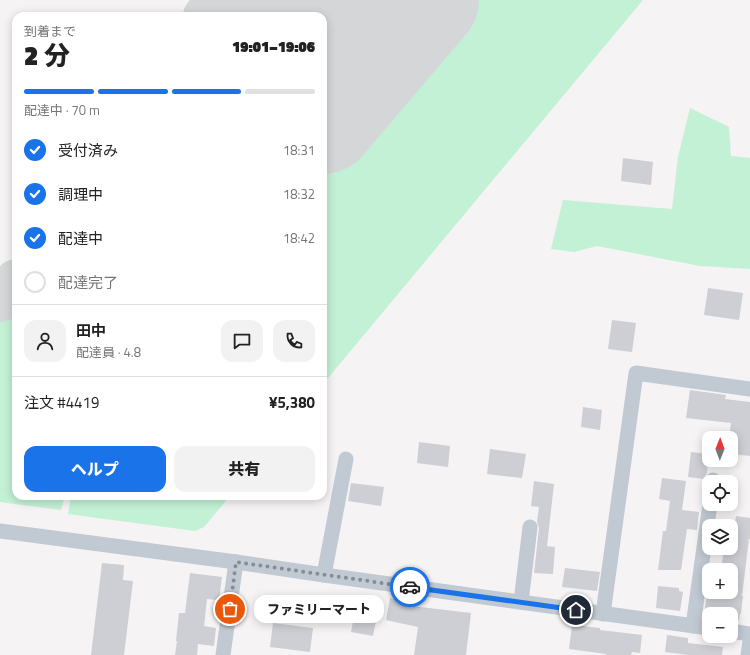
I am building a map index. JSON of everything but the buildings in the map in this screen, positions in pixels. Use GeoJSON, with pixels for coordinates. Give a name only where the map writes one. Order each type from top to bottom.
{"type":"FeatureCollection","features":[{"type":"Feature","properties":{"kind":"street"},"geometry":{"type":"LineString","coordinates":[[603,614],[636,372],[750,389]]}},
{"type":"Feature","properties":{"kind":"street"},"geometry":{"type":"LineString","coordinates":[[324,575],[346,459]]}},
{"type":"Feature","properties":{"kind":"street"},"geometry":{"type":"LineString","coordinates":[[693,626],[709,511]]}},
{"type":"Feature","properties":{"kind":"street"},"geometry":{"type":"LineString","coordinates":[[521,602],[530,527]]}},
{"type":"Feature","properties":{"kind":"street"},"geometry":{"type":"LineString","coordinates":[[0,531],[236,562],[702,627]]}},
{"type":"Feature","properties":{"kind":"street"},"geometry":{"type":"LineString","coordinates":[[224,655],[236,562]]}},
{"type":"Feature","properties":{"kind":"street"},"geometry":{"type":"LineString","coordinates":[[738,632],[750,634]]}},
{"type":"Feature","properties":{"kind":"street"},"geometry":{"type":"LineString","coordinates":[[748,655],[750,642]]}},
{"type":"Feature","properties":{"kind":"green space"},"geometry":{"type":"Polygon","coordinates":[[[459,0],[643,0],[327,379],[327,155],[459,0]]]}},
{"type":"Feature","properties":{"kind":"green space"},"geometry":{"type":"Polygon","coordinates":[[[690,108],[729,127],[731,156],[750,158],[750,269],[700,266],[597,246],[574,252],[551,249],[563,200],[672,209],[678,157],[690,108]]]}},
{"type":"Feature","properties":{"kind":"green space"},"geometry":{"type":"Polygon","coordinates":[[[12,302],[12,500],[64,500],[61,510],[0,502],[0,319],[12,302]]]}},
{"type":"Feature","properties":{"kind":"green space"},"geometry":{"type":"Polygon","coordinates":[[[70,500],[227,500],[204,527],[195,531],[68,514],[70,500]]]}},
{"type":"Feature","properties":{"kind":"taxiway"},"geometry":{"type":"LineString","coordinates":[[207,12],[213,3],[286,12]]}},
{"type":"Feature","properties":{"kind":"taxiway"},"geometry":{"type":"LineString","coordinates":[[327,17],[404,27]]}},
{"type":"Feature","properties":{"kind":"taxiway"},"geometry":{"type":"LineString","coordinates":[[0,301],[12,285]]}},
{"type":"Feature","properties":{"kind":"runway"},"geometry":{"type":"LineString","coordinates":[[327,117],[427,0]]}},
{"type":"Feature","properties":{"kind":"way so far"},"geometry":{"type":"LineString","coordinates":[[230,609],[236,562],[410,587]]}},
{"type":"Feature","properties":{"kind":"place","name":"ファミリーマート"},"geometry":{"type":"Point","coordinates":[230,609]}},
{"type":"Feature","properties":{"kind":"route"},"geometry":{"type":"LineString","coordinates":[[410,587],[576,610]]}}]}
